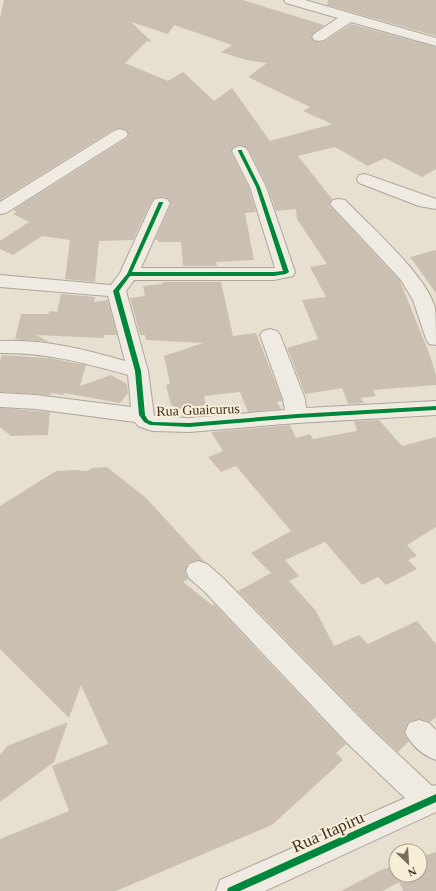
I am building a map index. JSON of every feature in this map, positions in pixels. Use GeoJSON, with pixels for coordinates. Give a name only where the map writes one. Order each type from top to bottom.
{"type":"FeatureCollection","features":[{"type":"Feature","properties":{"kind":"street"},"geometry":{"type":"LineString","coordinates":[[291,0],[436,42]]}},
{"type":"Feature","properties":{"kind":"street"},"geometry":{"type":"LineString","coordinates":[[328,11],[337,0]]}},
{"type":"Feature","properties":{"kind":"street"},"geometry":{"type":"LineString","coordinates":[[319,37],[349,17]]}},
{"type":"Feature","properties":{"kind":"street"},"geometry":{"type":"LineString","coordinates":[[0,209],[120,134]]}},
{"type":"Feature","properties":{"kind":"street"},"geometry":{"type":"LineString","coordinates":[[129,274],[274,274],[286,272],[258,187],[240,152]]}},
{"type":"Feature","properties":{"kind":"street"},"geometry":{"type":"LineString","coordinates":[[365,179],[425,202],[436,204]]}},
{"type":"Feature","properties":{"kind":"street"},"geometry":{"type":"LineString","coordinates":[[0,281],[116,291],[129,274],[162,203]]}},
{"type":"Feature","properties":{"kind":"street"},"geometry":{"type":"LineString","coordinates":[[339,204],[409,277],[423,300],[436,339]]}},
{"type":"Feature","properties":{"kind":"street","name":"Rua Guaicurus"},"geometry":{"type":"LineString","coordinates":[[116,291],[138,370],[142,415],[146,421],[152,424],[189,425],[297,416],[436,408]]}},
{"type":"Feature","properties":{"kind":"street"},"geometry":{"type":"LineString","coordinates":[[270,335],[294,399],[297,416]]}},
{"type":"Feature","properties":{"kind":"street"},"geometry":{"type":"LineString","coordinates":[[0,347],[19,345],[48,348],[138,370]]}},
{"type":"Feature","properties":{"kind":"street"},"geometry":{"type":"LineString","coordinates":[[0,400],[29,400],[102,412],[142,415]]}},
{"type":"Feature","properties":{"kind":"street"},"geometry":{"type":"LineString","coordinates":[[198,571],[214,584],[357,734],[432,800]]}},
{"type":"Feature","properties":{"kind":"street","name":"Rua Itapiru"},"geometry":{"type":"LineString","coordinates":[[231,891],[432,800]]}},
{"type":"Feature","properties":{"kind":"building"},"geometry":{"type":"Polygon","coordinates":[[[4,0],[243,0],[324,25],[311,36],[314,41],[325,41],[351,24],[436,47],[436,169],[422,177],[385,158],[368,166],[335,147],[298,156],[332,199],[329,205],[400,281],[429,353],[436,375],[436,385],[373,390],[376,396],[360,398],[365,403],[348,404],[342,388],[305,394],[287,348],[318,339],[302,300],[326,297],[310,267],[327,264],[297,219],[296,209],[276,211],[267,186],[249,150],[240,145],[234,147],[231,152],[249,188],[256,212],[245,213],[254,260],[216,262],[217,266],[183,266],[181,242],[158,242],[158,240],[155,240],[171,204],[168,198],[161,197],[155,198],[151,202],[133,240],[99,241],[95,282],[65,279],[70,240],[42,236],[13,255],[0,249],[0,241],[29,222],[13,214],[17,212],[13,210],[127,138],[129,135],[127,130],[120,128],[113,130],[0,200],[0,18],[4,0]],[[131,22],[152,42],[147,41],[125,63],[168,81],[183,72],[214,101],[232,88],[270,141],[332,124],[303,111],[310,107],[248,77],[267,63],[246,60],[221,52],[232,45],[174,25],[168,34],[131,22]]]}},
{"type":"Feature","properties":{"kind":"building"},"geometry":{"type":"Polygon","coordinates":[[[328,0],[436,0],[436,36],[327,5],[328,0]]]}},
{"type":"Feature","properties":{"kind":"building"},"geometry":{"type":"Polygon","coordinates":[[[436,250],[436,293],[410,257],[436,250]]]}},
{"type":"Feature","properties":{"kind":"building"},"geometry":{"type":"Polygon","coordinates":[[[163,282],[221,282],[233,336],[256,333],[282,399],[282,401],[277,402],[281,409],[248,412],[240,392],[204,396],[206,405],[180,409],[171,405],[166,385],[170,384],[164,356],[203,343],[146,340],[145,335],[140,335],[130,298],[145,296],[143,286],[162,284],[163,282]]]}},
{"type":"Feature","properties":{"kind":"building"},"geometry":{"type":"Polygon","coordinates":[[[61,294],[95,297],[94,302],[108,300],[117,335],[104,335],[104,338],[36,335],[49,342],[15,339],[21,314],[49,314],[49,311],[57,312],[61,294]]]}},
{"type":"Feature","properties":{"kind":"building"},"geometry":{"type":"Polygon","coordinates":[[[2,355],[49,358],[86,365],[80,386],[111,375],[127,384],[128,393],[120,403],[64,393],[63,395],[52,393],[51,395],[0,392],[0,361],[2,355]]]}},
{"type":"Feature","properties":{"kind":"building"},"geometry":{"type":"Polygon","coordinates":[[[0,408],[50,412],[48,435],[11,436],[0,427],[0,408]]]}},
{"type":"Feature","properties":{"kind":"building"},"geometry":{"type":"Polygon","coordinates":[[[379,420],[402,446],[436,437],[436,527],[407,545],[417,556],[408,560],[417,569],[386,585],[378,577],[362,585],[325,542],[285,560],[299,576],[289,581],[316,611],[334,646],[359,635],[368,644],[417,621],[436,644],[436,717],[430,722],[419,719],[408,722],[404,733],[409,741],[398,752],[368,724],[238,591],[271,573],[251,553],[291,531],[236,466],[221,472],[208,457],[223,451],[211,432],[290,425],[296,438],[310,434],[313,439],[357,431],[354,421],[379,420]]]}},
{"type":"Feature","properties":{"kind":"building"},"geometry":{"type":"Polygon","coordinates":[[[107,467],[146,498],[205,562],[198,560],[188,563],[185,572],[188,579],[183,582],[212,605],[214,604],[346,744],[336,753],[343,760],[272,825],[116,891],[0,891],[0,839],[69,811],[52,766],[108,744],[81,685],[69,718],[0,649],[0,506],[56,471],[87,471],[92,468],[107,467]]]}},
{"type":"Feature","properties":{"kind":"building"},"geometry":{"type":"Polygon","coordinates":[[[68,722],[54,762],[0,802],[0,755],[7,746],[68,722]]]}},
{"type":"Feature","properties":{"kind":"building"},"geometry":{"type":"Polygon","coordinates":[[[436,852],[436,891],[403,891],[399,883],[428,883],[428,854],[436,852]]]}},
{"type":"Feature","properties":{"kind":"building"},"geometry":{"type":"Polygon","coordinates":[[[388,868],[388,883],[397,883],[383,891],[341,891],[388,868]]]}},
{"type":"Feature","properties":{"kind":"cycle path"},"geometry":{"type":"LineString","coordinates":[[129,274],[274,274],[286,272],[258,187],[240,151]]}},
{"type":"Feature","properties":{"kind":"cycle path"},"geometry":{"type":"LineString","coordinates":[[161,203],[129,274],[116,291],[138,371],[142,415],[146,421],[152,424],[189,425],[297,416],[436,408]]}},
{"type":"Feature","properties":{"kind":"cycle path"},"geometry":{"type":"LineString","coordinates":[[231,891],[436,798]]}}]}
